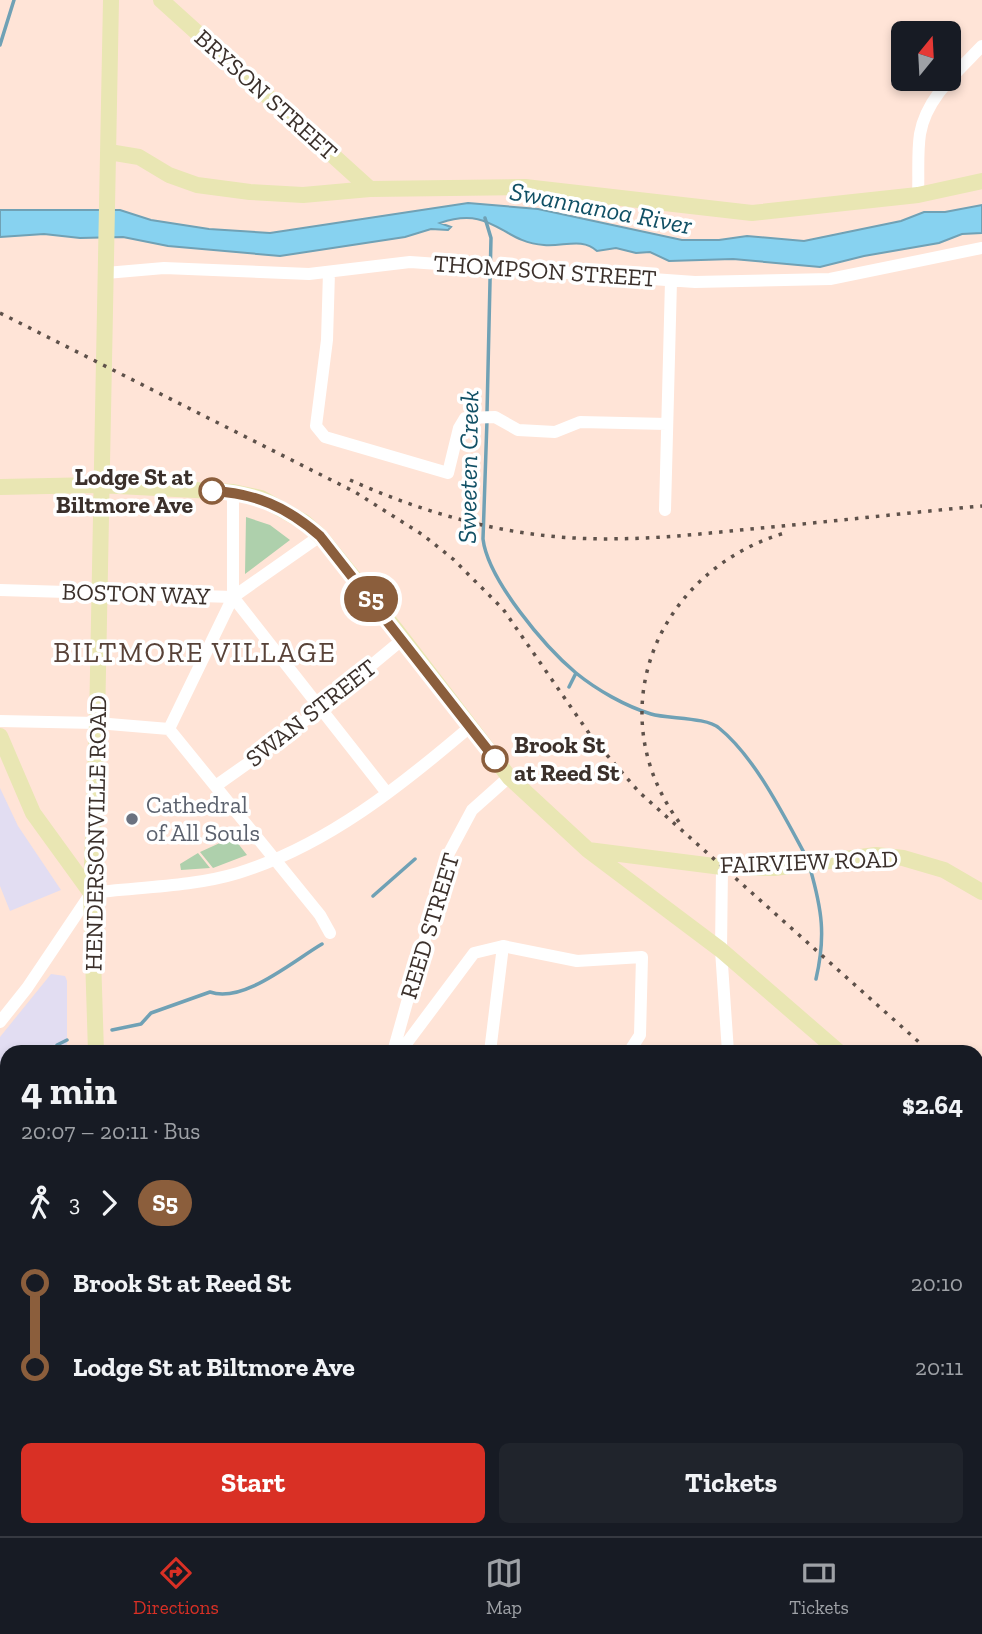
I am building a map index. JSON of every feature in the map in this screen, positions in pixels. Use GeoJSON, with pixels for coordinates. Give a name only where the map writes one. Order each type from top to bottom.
{"type":"FeatureCollection","features":[{"type":"Feature","properties":{"kind":"main road","name":"HENDERSONVILLE ROAD"},"geometry":{"type":"LineString","coordinates":[[96,1045],[91,893],[97,723],[111,0]]}},
{"type":"Feature","properties":{"kind":"main road","name":"BRYSON STREET"},"geometry":{"type":"LineString","coordinates":[[161,0],[370,189]]}},
{"type":"Feature","properties":{"kind":"main road"},"geometry":{"type":"LineString","coordinates":[[108,152],[139,157],[169,175],[197,185],[303,195],[370,189],[525,187],[752,213],[918,195],[982,181]]}},
{"type":"Feature","properties":{"kind":"main road"},"geometry":{"type":"LineString","coordinates":[[0,487],[100,485],[233,492],[261,498],[286,510],[320,536],[509,777],[587,850],[721,950],[831,1045]]}},
{"type":"Feature","properties":{"kind":"main road"},"geometry":{"type":"LineString","coordinates":[[0,736],[33,813],[91,893]]}},
{"type":"Feature","properties":{"kind":"main road","name":"FAIRVIEW ROAD"},"geometry":{"type":"LineString","coordinates":[[587,850],[722,867],[799,866],[876,855],[903,858],[944,870],[982,892]]}},
{"type":"Feature","properties":{"kind":"street"},"geometry":{"type":"LineString","coordinates":[[918,195],[920,134],[927,113],[948,81],[982,46]]}},
{"type":"Feature","properties":{"kind":"street","name":"THOMPSON STREET"},"geometry":{"type":"LineString","coordinates":[[106,273],[164,268],[284,274],[329,272],[410,262],[671,281],[847,277],[982,248]]}},
{"type":"Feature","properties":{"kind":"street"},"geometry":{"type":"LineString","coordinates":[[329,272],[327,341],[316,426],[325,438],[448,473],[459,428],[465,418],[495,417],[518,430],[555,432],[580,422],[667,424]]}},
{"type":"Feature","properties":{"kind":"street"},"geometry":{"type":"LineString","coordinates":[[665,510],[671,281]]}},
{"type":"Feature","properties":{"kind":"street"},"geometry":{"type":"LineString","coordinates":[[169,729],[233,597],[233,492]]}},
{"type":"Feature","properties":{"kind":"street"},"geometry":{"type":"LineString","coordinates":[[233,597],[320,536]]}},
{"type":"Feature","properties":{"kind":"street","name":"BOSTON WAY"},"geometry":{"type":"LineString","coordinates":[[0,590],[233,597],[387,793]]}},
{"type":"Feature","properties":{"kind":"street","name":"SWAN STREET"},"geometry":{"type":"LineString","coordinates":[[217,785],[321,707],[403,639]]}},
{"type":"Feature","properties":{"kind":"street"},"geometry":{"type":"LineString","coordinates":[[0,720],[97,723],[169,729],[320,915],[330,933]]}},
{"type":"Feature","properties":{"kind":"street"},"geometry":{"type":"LineString","coordinates":[[0,1023],[91,893],[237,874],[273,859],[342,826],[471,726]]}},
{"type":"Feature","properties":{"kind":"street","name":"REED STREET"},"geometry":{"type":"LineString","coordinates":[[395,1045],[449,853],[472,810],[509,777]]}},
{"type":"Feature","properties":{"kind":"street"},"geometry":{"type":"LineString","coordinates":[[722,867],[721,950],[728,1045]]}},
{"type":"Feature","properties":{"kind":"street"},"geometry":{"type":"LineString","coordinates":[[405,1045],[474,954],[503,946],[577,961],[642,957],[640,1035],[634,1045]]}},
{"type":"Feature","properties":{"kind":"street"},"geometry":{"type":"LineString","coordinates":[[491,1045],[503,946]]}},
{"type":"Feature","properties":{"kind":"shaded area"},"geometry":{"type":"Polygon","coordinates":[[[0,788],[18,826],[61,890],[10,911],[0,886],[0,788]]]}},
{"type":"Feature","properties":{"kind":"shaded area"},"geometry":{"type":"Polygon","coordinates":[[[51,974],[65,976],[67,1045],[0,1045],[0,1037],[51,974]]]}},
{"type":"Feature","properties":{"kind":"green space"},"geometry":{"type":"Polygon","coordinates":[[[246,517],[270,525],[290,540],[245,574],[246,517]]]}},
{"type":"Feature","properties":{"kind":"green space"},"geometry":{"type":"Polygon","coordinates":[[[233,837],[247,855],[213,868],[200,852],[233,837]]]}},
{"type":"Feature","properties":{"kind":"green space"},"geometry":{"type":"Polygon","coordinates":[[[198,853],[210,868],[181,870],[180,864],[198,853]]]}},
{"type":"Feature","properties":{"kind":"water"},"geometry":{"type":"Polygon","coordinates":[[[468,203],[538,209],[682,240],[719,240],[747,236],[804,241],[901,221],[924,212],[945,212],[982,205],[982,233],[962,234],[939,243],[820,267],[733,259],[669,261],[650,252],[636,253],[616,248],[597,251],[579,243],[544,245],[517,238],[485,221],[473,218],[440,223],[451,227],[448,230],[431,229],[405,237],[280,256],[168,246],[123,237],[80,238],[44,234],[0,237],[0,210],[120,210],[151,220],[209,229],[270,233],[468,203]]]}},
{"type":"Feature","properties":{"kind":"waterway"},"geometry":{"type":"LineString","coordinates":[[0,45],[14,0]]}},
{"type":"Feature","properties":{"kind":"waterway","name":"Sweeten Creek"},"geometry":{"type":"LineString","coordinates":[[485,218],[491,238],[487,413]]}},
{"type":"Feature","properties":{"kind":"waterway","name":"Sweeten Creek"},"geometry":{"type":"LineString","coordinates":[[487,420],[483,539],[495,574],[506,593],[549,647],[584,679],[602,691],[631,707],[651,714],[706,722],[719,728],[757,772],[808,860]]}},
{"type":"Feature","properties":{"kind":"waterway"},"geometry":{"type":"LineString","coordinates":[[569,687],[576,673]]}},
{"type":"Feature","properties":{"kind":"waterway"},"geometry":{"type":"LineString","coordinates":[[373,896],[415,859]]}},
{"type":"Feature","properties":{"kind":"waterway","name":"Sweeten Creek"},"geometry":{"type":"LineString","coordinates":[[810,868],[822,936],[816,979]]}},
{"type":"Feature","properties":{"kind":"waterway"},"geometry":{"type":"LineString","coordinates":[[112,1030],[141,1024],[151,1013],[210,992],[223,994],[252,987],[322,944]]}},
{"type":"Feature","properties":{"kind":"waterway"},"geometry":{"type":"LineString","coordinates":[[57,1045],[67,1040]]}},
{"type":"Feature","properties":{"kind":"railway"},"geometry":{"type":"LineString","coordinates":[[0,313],[355,492],[423,535],[453,559],[503,609],[593,739],[639,792],[922,1045]]}},
{"type":"Feature","properties":{"kind":"railway"},"geometry":{"type":"LineString","coordinates":[[350,480],[398,500],[472,523],[523,533],[574,538],[675,536],[982,506]]}},
{"type":"Feature","properties":{"kind":"railway"},"geometry":{"type":"LineString","coordinates":[[679,822],[655,779],[643,734],[643,691],[654,648],[675,610],[705,577],[743,550],[788,532]]}},
{"type":"Feature","properties":{"kind":"bus line","name":"S5"},"geometry":{"type":"LineString","coordinates":[[212,491],[261,498],[286,510],[320,536],[495,759]]}},
{"type":"Feature","properties":{"kind":"place","name":"Lodge St at Biltmore Ave"},"geometry":{"type":"Point","coordinates":[212,491]}},
{"type":"Feature","properties":{"kind":"place","name":"Brook St at Reed St"},"geometry":{"type":"Point","coordinates":[495,759]}},
{"type":"Feature","properties":{"kind":"place","name":"Cathedral of All Souls"},"geometry":{"type":"Point","coordinates":[132,819]}},
{"type":"Feature","properties":{"kind":"district","name":"BILTMORE VILLAGE"},"geometry":{"type":"Point","coordinates":[195,652]}},
{"type":"Feature","properties":{"kind":"water label","name":"Swannanoa River"},"geometry":{"type":"Point","coordinates":[601,208]}}]}
